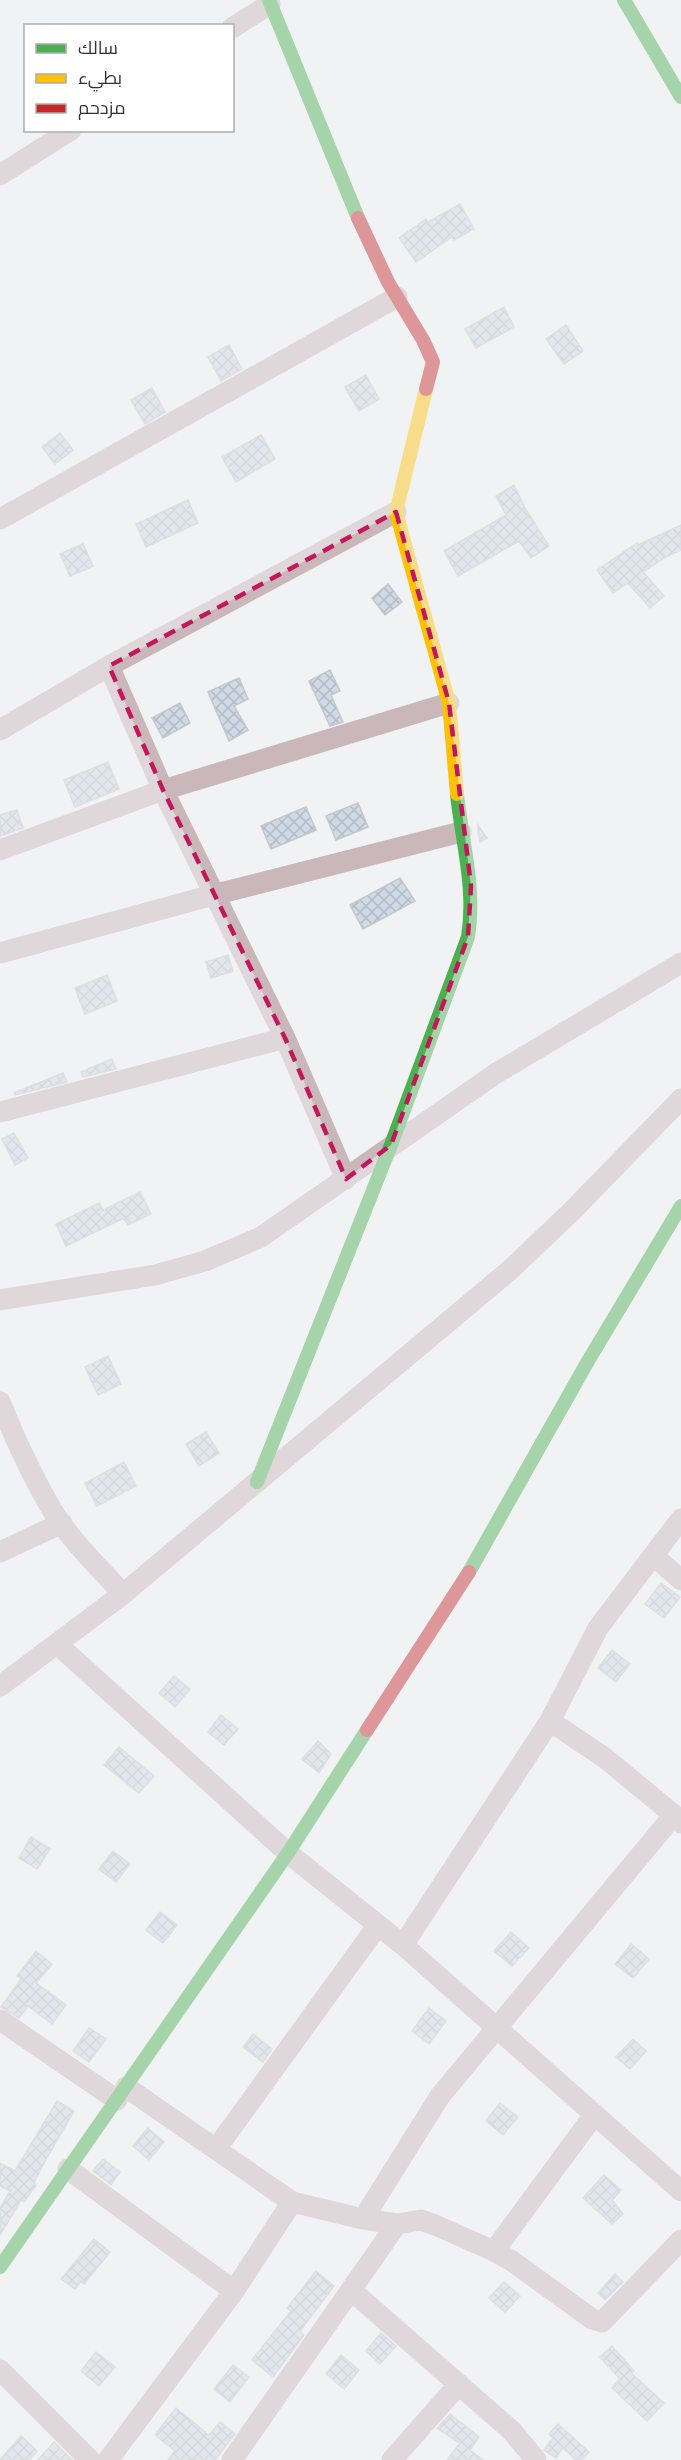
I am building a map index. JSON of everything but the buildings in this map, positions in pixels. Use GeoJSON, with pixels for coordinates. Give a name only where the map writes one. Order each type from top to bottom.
{"type":"FeatureCollection","features":[{"type":"Feature","properties":{"kind":"street"},"geometry":{"type":"LineString","coordinates":[[624,0],[681,97]]}},
{"type":"Feature","properties":{"kind":"street"},"geometry":{"type":"LineString","coordinates":[[234,27],[269,2],[344,188],[397,297],[423,340],[433,362],[396,512],[449,703],[461,832],[471,886],[472,913],[468,937],[392,1145],[257,1482]]}},
{"type":"Feature","properties":{"kind":"street"},"geometry":{"type":"LineString","coordinates":[[0,175],[68,132]]}},
{"type":"Feature","properties":{"kind":"street"},"geometry":{"type":"LineString","coordinates":[[0,519],[397,297]]}},
{"type":"Feature","properties":{"kind":"street"},"geometry":{"type":"LineString","coordinates":[[0,730],[109,666],[396,512]]}},
{"type":"Feature","properties":{"kind":"street"},"geometry":{"type":"LineString","coordinates":[[109,666],[163,790],[285,1038],[346,1179]]}},
{"type":"Feature","properties":{"kind":"street"},"geometry":{"type":"LineString","coordinates":[[0,850],[163,790],[449,703]]}},
{"type":"Feature","properties":{"kind":"street"},"geometry":{"type":"LineString","coordinates":[[0,954],[213,895],[461,832]]}},
{"type":"Feature","properties":{"kind":"street"},"geometry":{"type":"LineString","coordinates":[[0,1300],[155,1275],[205,1261],[261,1237],[495,1074],[681,963]]}},
{"type":"Feature","properties":{"kind":"street"},"geometry":{"type":"LineString","coordinates":[[0,1112],[285,1038]]}},
{"type":"Feature","properties":{"kind":"street"},"geometry":{"type":"LineString","coordinates":[[0,1686],[123,1594],[510,1270],[572,1212],[681,1099]]}},
{"type":"Feature","properties":{"kind":"street"},"geometry":{"type":"LineString","coordinates":[[0,2267],[288,1853],[467,1575],[588,1360],[681,1206]]}},
{"type":"Feature","properties":{"kind":"street"},"geometry":{"type":"LineString","coordinates":[[0,1402],[9,1445],[62,1523],[123,1594]]}},
{"type":"Feature","properties":{"kind":"street"},"geometry":{"type":"LineString","coordinates":[[403,1945],[550,1720],[598,1628],[681,1519]]}},
{"type":"Feature","properties":{"kind":"street"},"geometry":{"type":"LineString","coordinates":[[0,1552],[62,1523]]}},
{"type":"Feature","properties":{"kind":"street"},"geometry":{"type":"LineString","coordinates":[[654,1556],[681,1580]]}},
{"type":"Feature","properties":{"kind":"street"},"geometry":{"type":"LineString","coordinates":[[57,1644],[288,1853],[403,1945],[681,2191]]}},
{"type":"Feature","properties":{"kind":"street"},"geometry":{"type":"LineString","coordinates":[[363,2219],[424,2119],[495,2028],[678,1819],[606,1758],[550,1720]]}},
{"type":"Feature","properties":{"kind":"street"},"geometry":{"type":"LineString","coordinates":[[216,2149],[378,1925]]}},
{"type":"Feature","properties":{"kind":"street"},"geometry":{"type":"LineString","coordinates":[[0,2020],[216,2149],[292,2202],[363,2219],[397,2224],[421,2220],[494,2251],[592,2319],[602,2322],[681,2241]]}},
{"type":"Feature","properties":{"kind":"street"},"geometry":{"type":"LineString","coordinates":[[494,2251],[594,2115]]}},
{"type":"Feature","properties":{"kind":"street"},"geometry":{"type":"LineString","coordinates":[[68,2169],[234,2291]]}},
{"type":"Feature","properties":{"kind":"street"},"geometry":{"type":"LineString","coordinates":[[0,2370],[93,2459],[234,2291],[292,2202]]}},
{"type":"Feature","properties":{"kind":"street"},"geometry":{"type":"LineString","coordinates":[[232,2460],[397,2224]]}},
{"type":"Feature","properties":{"kind":"street"},"geometry":{"type":"LineString","coordinates":[[351,2290],[512,2431],[536,2460]]}},
{"type":"Feature","properties":{"kind":"street"},"geometry":{"type":"LineString","coordinates":[[392,2460],[459,2384]]}},
{"type":"Feature","properties":{"kind":"highlighted area"},"geometry":{"type":"Polygon","coordinates":[[[396,512],[449,703],[471,886],[468,937],[391,1145],[346,1179],[285,1038],[163,790],[109,666],[396,512]]]}},
{"type":"Feature","properties":{"kind":"traffic: fast"},"geometry":{"type":"LineString","coordinates":[[269,0],[358,218]]}},
{"type":"Feature","properties":{"kind":"traffic: fast"},"geometry":{"type":"LineString","coordinates":[[624,0],[681,97]]}},
{"type":"Feature","properties":{"kind":"traffic: fast"},"geometry":{"type":"LineString","coordinates":[[257,1482],[391,1145],[468,937],[469,883],[457,794]]}},
{"type":"Feature","properties":{"kind":"traffic: fast"},"geometry":{"type":"LineString","coordinates":[[469,1572],[588,1361],[681,1206]]}},
{"type":"Feature","properties":{"kind":"traffic: fast"},"geometry":{"type":"LineString","coordinates":[[0,2267],[288,1853],[367,1730]]}},
{"type":"Feature","properties":{"kind":"traffic: slow"},"geometry":{"type":"LineString","coordinates":[[426,389],[396,512],[449,703],[457,794]]}},
{"type":"Feature","properties":{"kind":"traffic: jam"},"geometry":{"type":"LineString","coordinates":[[358,218],[388,282],[423,340],[433,362],[426,389]]}},
{"type":"Feature","properties":{"kind":"traffic: jam"},"geometry":{"type":"LineString","coordinates":[[367,1730],[469,1572]]}}]}
